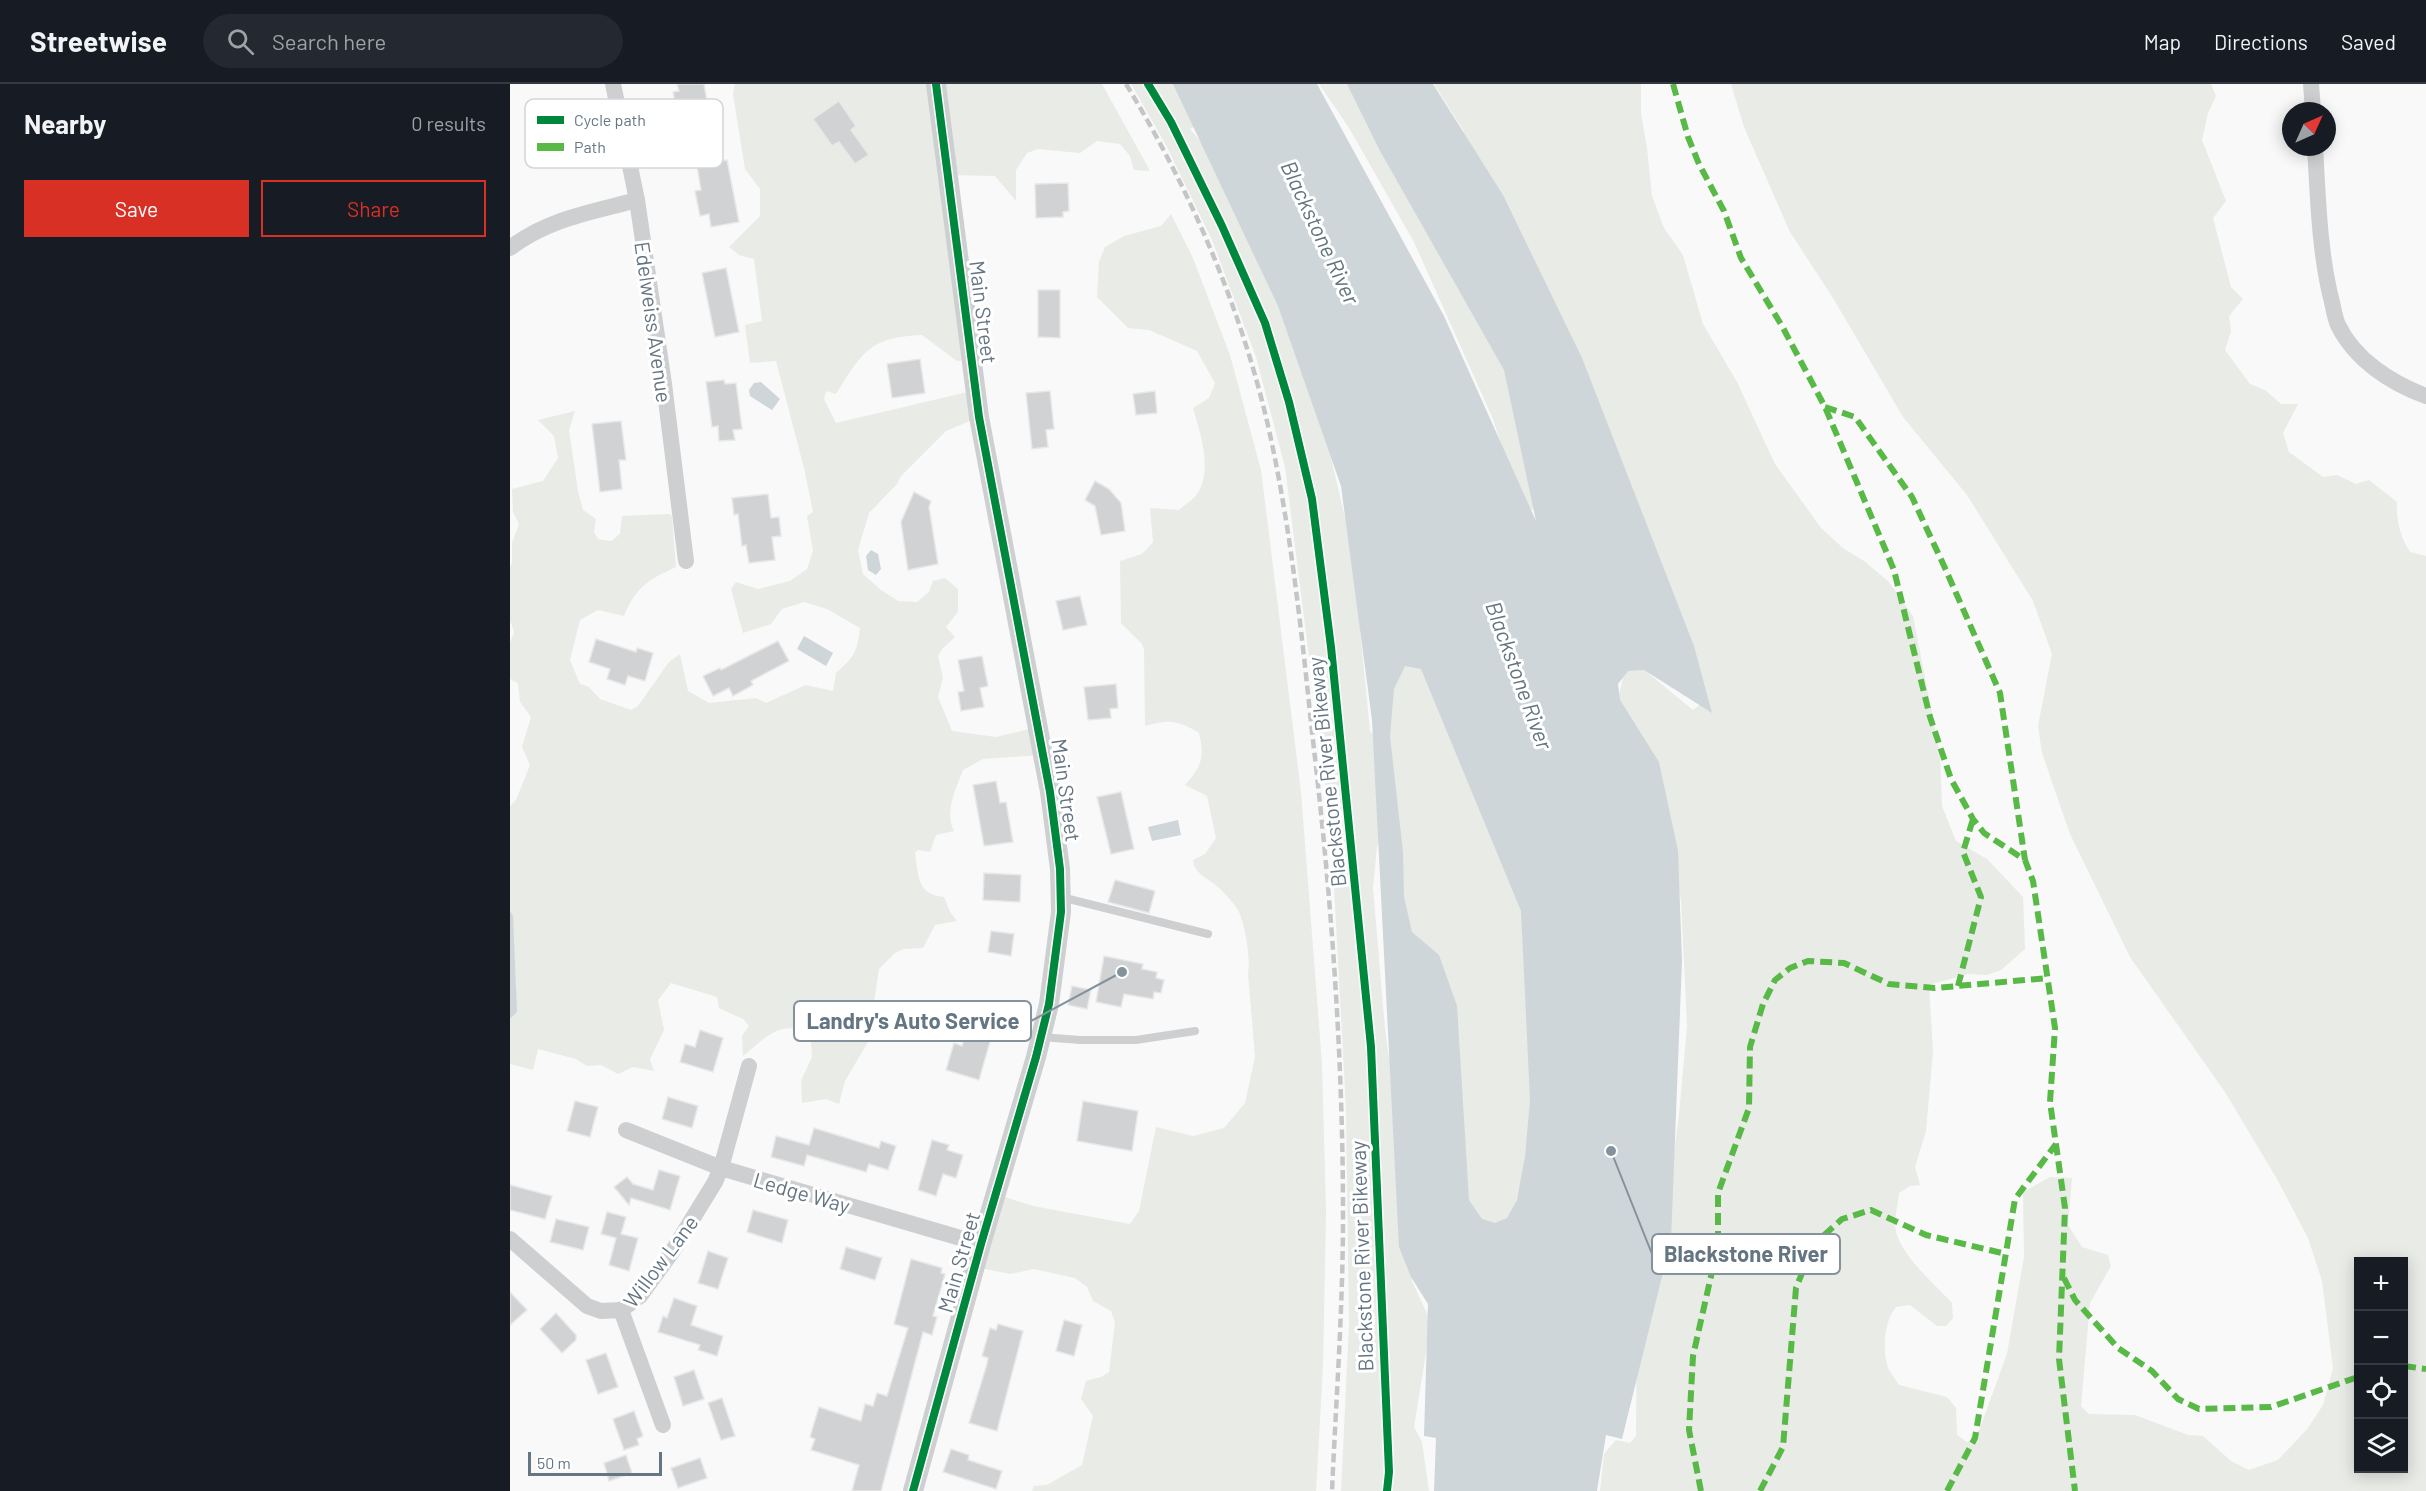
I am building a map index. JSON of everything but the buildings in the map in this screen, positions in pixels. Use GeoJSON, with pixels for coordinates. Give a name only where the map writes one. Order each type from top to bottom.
{"type":"FeatureCollection","features":[{"type":"Feature","properties":{"kind":"street","name":"Edelweiss Avenue"},"geometry":{"type":"LineString","coordinates":[[613,84],[616,99]]}},
{"type":"Feature","properties":{"kind":"street","name":"Main Street"},"geometry":{"type":"LineString","coordinates":[[913,1491],[1049,1004],[1058,946],[1061,897],[1057,836],[1043,747],[979,417],[936,84]]}},
{"type":"Feature","properties":{"kind":"street"},"geometry":{"type":"LineString","coordinates":[[2311,84],[2312,102]]}},
{"type":"Feature","properties":{"kind":"street"},"geometry":{"type":"LineString","coordinates":[[2316,156],[2322,259],[2338,324],[2352,345],[2372,366],[2401,386],[2426,396]]}},
{"type":"Feature","properties":{"kind":"street","name":"Edelweiss Avenue"},"geometry":{"type":"LineString","coordinates":[[630,168],[664,384],[686,561]]}},
{"type":"Feature","properties":{"kind":"street"},"geometry":{"type":"LineString","coordinates":[[510,248],[526,235],[554,222],[637,201]]}},
{"type":"Feature","properties":{"kind":"street","name":"Willow Lane"},"geometry":{"type":"LineString","coordinates":[[663,1425],[621,1310],[640,1296],[672,1252],[715,1182],[721,1168],[749,1066]]}},
{"type":"Feature","properties":{"kind":"street","name":"Ledge Way"},"geometry":{"type":"LineString","coordinates":[[626,1130],[721,1168],[981,1244]]}},
{"type":"Feature","properties":{"kind":"street"},"geometry":{"type":"LineString","coordinates":[[510,1239],[587,1306],[601,1311],[621,1310]]}},
{"type":"Feature","properties":{"kind":"lane"},"geometry":{"type":"LineString","coordinates":[[1061,897],[1208,934]]}},
{"type":"Feature","properties":{"kind":"lane"},"geometry":{"type":"LineString","coordinates":[[1040,1037],[1136,1040],[1195,1031]]}},
{"type":"Feature","properties":{"kind":"shaded area"},"geometry":{"type":"Polygon","coordinates":[[[735,84],[1102,84],[1149,169],[1149,171],[1134,170],[1130,156],[1120,144],[1097,141],[1080,153],[1038,149],[1027,153],[1016,170],[1016,201],[995,176],[949,175],[972,359],[957,361],[922,335],[890,339],[878,344],[861,358],[836,394],[826,391],[824,399],[836,423],[976,390],[979,417],[946,431],[901,476],[897,484],[869,513],[858,550],[863,574],[898,601],[917,602],[929,592],[933,581],[945,578],[958,589],[958,612],[946,627],[955,637],[938,656],[943,678],[938,697],[952,731],[996,737],[1034,728],[1039,755],[983,759],[963,770],[951,808],[951,824],[954,831],[936,835],[930,852],[918,850],[915,853],[920,882],[928,892],[944,897],[950,912],[957,921],[935,925],[923,948],[904,949],[895,953],[879,969],[868,1042],[845,1081],[839,1104],[826,1099],[802,1103],[801,1081],[812,1057],[811,1039],[804,1032],[791,1028],[783,1029],[768,1035],[743,1056],[742,1036],[749,1026],[743,1019],[719,1008],[717,997],[671,983],[658,1000],[664,1030],[650,1059],[654,1071],[633,1067],[618,1074],[601,1065],[587,1066],[576,1059],[538,1049],[533,1070],[510,1064],[510,1019],[513,1017],[516,1003],[510,941],[510,806],[516,800],[530,765],[522,747],[531,717],[520,702],[518,683],[510,679],[510,643],[514,632],[510,620],[510,568],[512,543],[519,524],[513,512],[512,489],[543,481],[558,458],[554,436],[538,420],[575,411],[569,430],[578,491],[583,510],[596,519],[594,532],[598,539],[611,541],[620,534],[622,516],[670,514],[672,516],[676,567],[658,576],[638,591],[624,616],[598,610],[580,620],[570,660],[580,684],[589,687],[600,699],[631,710],[638,706],[669,662],[680,654],[688,691],[709,703],[756,698],[766,703],[806,685],[833,691],[836,673],[854,654],[858,643],[860,628],[827,609],[804,602],[782,609],[771,624],[743,633],[731,589],[736,582],[758,589],[790,581],[807,569],[813,551],[807,516],[813,512],[776,361],[750,363],[745,325],[762,321],[754,259],[739,255],[729,247],[760,216],[760,189],[745,169],[733,94],[735,84]]]}},
{"type":"Feature","properties":{"kind":"shaded area"},"geometry":{"type":"Polygon","coordinates":[[[1131,84],[1179,84],[1194,127],[1190,129],[1206,148],[1313,381],[1361,586],[1360,630],[1370,731],[1380,742],[1402,633],[1427,656],[1524,902],[1533,1068],[1523,1178],[1517,1200],[1503,1230],[1486,1234],[1469,1200],[1466,1167],[1408,916],[1386,832],[1377,846],[1373,888],[1385,1029],[1394,1075],[1412,1281],[1429,1318],[1429,1334],[1414,1427],[1422,1442],[1429,1491],[1341,1491],[1349,1325],[1346,1109],[1331,831],[1285,467],[1256,357],[1212,240],[1166,145],[1131,84]]]}},
{"type":"Feature","properties":{"kind":"shaded area"},"geometry":{"type":"Polygon","coordinates":[[[1319,84],[1351,84],[1500,351],[1536,503],[1533,510],[1526,506],[1516,490],[1493,419],[1414,242],[1349,128],[1319,84]]]}},
{"type":"Feature","properties":{"kind":"shaded area"},"geometry":{"type":"Polygon","coordinates":[[[1434,84],[1641,84],[1641,113],[1652,196],[1664,228],[1683,255],[1703,324],[1737,382],[1775,464],[1821,528],[1843,548],[1864,561],[1889,582],[1913,616],[1940,754],[1942,806],[1956,841],[1987,859],[2023,897],[2025,949],[2001,970],[1987,975],[1968,974],[1929,985],[1933,1051],[1926,1131],[1915,1167],[1920,1185],[1910,1186],[1899,1193],[1895,1225],[1897,1235],[1909,1257],[1952,1303],[1953,1318],[1946,1326],[1937,1326],[1910,1305],[1896,1307],[1889,1319],[1885,1341],[1890,1372],[1899,1385],[1947,1397],[1956,1408],[1957,1435],[1967,1442],[1973,1440],[1980,1428],[2007,1354],[2024,1257],[2023,1192],[2050,1177],[2072,1178],[2068,1225],[2082,1247],[2108,1255],[2111,1266],[2090,1303],[2081,1406],[2089,1414],[2135,1415],[2188,1435],[2203,1436],[2231,1461],[2249,1470],[2278,1460],[2308,1428],[2323,1405],[2333,1368],[2322,1281],[2308,1238],[2277,1179],[2225,1092],[2130,957],[2070,834],[2042,753],[2038,726],[2052,654],[2033,601],[1967,495],[1903,417],[1833,298],[1790,232],[1744,127],[1731,84],[2211,84],[2216,96],[2208,113],[2202,140],[2226,201],[2213,218],[2231,287],[2243,299],[2229,316],[2231,331],[2225,350],[2250,384],[2265,390],[2281,404],[2298,404],[2283,433],[2289,452],[2323,477],[2337,475],[2356,484],[2369,480],[2397,502],[2399,528],[2410,552],[2426,556],[2426,1491],[1600,1491],[1604,1454],[1616,1440],[1630,1443],[1636,1436],[1637,1324],[1673,1159],[1687,1026],[1681,900],[1666,833],[1618,699],[1625,669],[1642,668],[1693,710],[1701,704],[1463,130],[1434,84]]]}},
{"type":"Feature","properties":{"kind":"shaded area"},"geometry":{"type":"Polygon","coordinates":[[[1171,214],[1193,258],[1230,355],[1261,470],[1301,792],[1322,1064],[1326,1211],[1323,1366],[1316,1491],[1032,1491],[1034,1486],[1047,1485],[1082,1465],[1093,1416],[1081,1399],[1086,1381],[1109,1372],[1115,1322],[1111,1311],[1093,1301],[1087,1287],[1075,1278],[1034,1269],[1010,1274],[975,1267],[993,1193],[1033,1206],[1130,1224],[1139,1211],[1156,1127],[1193,1136],[1224,1128],[1245,1103],[1255,1057],[1248,951],[1241,918],[1226,895],[1196,869],[1193,860],[1205,854],[1216,838],[1207,796],[1185,785],[1195,773],[1200,762],[1202,749],[1199,733],[1185,725],[1173,722],[1145,726],[1144,650],[1142,644],[1121,623],[1120,561],[1142,554],[1153,542],[1150,508],[1179,510],[1198,494],[1203,481],[1205,460],[1193,408],[1209,398],[1215,383],[1197,351],[1149,330],[1128,328],[1097,297],[1099,262],[1105,247],[1124,236],[1161,226],[1171,214]]]}},
{"type":"Feature","properties":{"kind":"water"},"geometry":{"type":"Polygon","coordinates":[[[1173,84],[1317,84],[1444,316],[1536,521],[1504,370],[1379,149],[1347,84],[1433,84],[1503,195],[1582,358],[1694,646],[1712,713],[1644,670],[1628,671],[1618,684],[1620,700],[1659,762],[1678,851],[1682,961],[1671,1240],[1622,1439],[1606,1435],[1597,1491],[1434,1491],[1436,1438],[1424,1436],[1428,1304],[1411,1277],[1399,1247],[1372,720],[1341,486],[1278,306],[1173,84]],[[1405,666],[1394,689],[1390,736],[1403,852],[1404,897],[1412,932],[1439,955],[1457,1006],[1469,1200],[1482,1219],[1495,1223],[1507,1218],[1517,1200],[1525,1156],[1530,1099],[1521,911],[1421,669],[1405,666]]]}},
{"type":"Feature","properties":{"kind":"water"},"geometry":{"type":"Polygon","coordinates":[[[761,382],[780,399],[772,410],[750,396],[749,390],[754,383],[761,382]]]}},
{"type":"Feature","properties":{"kind":"water"},"geometry":{"type":"Polygon","coordinates":[[[871,550],[878,554],[881,569],[876,575],[868,570],[866,556],[871,550]]]}},
{"type":"Feature","properties":{"kind":"water"},"geometry":{"type":"Polygon","coordinates":[[[804,636],[833,653],[826,666],[797,649],[804,636]]]}},
{"type":"Feature","properties":{"kind":"water"},"geometry":{"type":"Polygon","coordinates":[[[1178,820],[1181,835],[1152,841],[1148,827],[1178,820]]]}},
{"type":"Feature","properties":{"kind":"water"},"geometry":{"type":"Polygon","coordinates":[[[510,911],[513,916],[517,1012],[510,1019],[510,911]]]}},
{"type":"Feature","properties":{"kind":"railway"},"geometry":{"type":"LineString","coordinates":[[1126,84],[1190,203],[1226,287],[1241,330],[1266,417],[1282,495],[1294,574],[1325,852],[1335,973],[1341,1095],[1343,1250],[1332,1491]]}},
{"type":"Feature","properties":{"kind":"marked path"},"geometry":{"type":"LineString","coordinates":[[1673,84],[1688,137],[1699,164],[1724,211],[1741,258],[1782,326],[1825,407],[1894,570],[1930,717],[1951,779],[1973,819],[1984,833],[2025,860],[2033,881],[2055,1028],[2050,1102],[2065,1208],[2059,1359],[2075,1491]]}},
{"type":"Feature","properties":{"kind":"marked path"},"geometry":{"type":"LineString","coordinates":[[1825,407],[1855,417],[1912,497],[1945,568],[2000,693],[2025,860]]}},
{"type":"Feature","properties":{"kind":"marked path"},"geometry":{"type":"LineString","coordinates":[[1958,986],[1981,897],[1963,852],[1973,819]]}},
{"type":"Feature","properties":{"kind":"marked path"},"geometry":{"type":"LineString","coordinates":[[1701,1491],[1689,1430],[1693,1356],[1718,1245],[1718,1193],[1749,1108],[1750,1047],[1763,1004],[1775,980],[1790,968],[1808,961],[1844,963],[1889,984],[1935,988],[2048,978]]}},
{"type":"Feature","properties":{"kind":"marked path"},"geometry":{"type":"LineString","coordinates":[[1947,1491],[1975,1438],[2015,1199],[2056,1144]]}},
{"type":"Feature","properties":{"kind":"marked path"},"geometry":{"type":"LineString","coordinates":[[1760,1491],[1783,1447],[1796,1288],[1814,1244],[1842,1219],[1871,1210],[1926,1235],[2006,1254]]}},
{"type":"Feature","properties":{"kind":"marked path"},"geometry":{"type":"LineString","coordinates":[[2064,1278],[2075,1300],[2118,1348],[2152,1371],[2178,1399],[2199,1409],[2271,1407],[2354,1378]]}},
{"type":"Feature","properties":{"kind":"marked path"},"geometry":{"type":"LineString","coordinates":[[2408,1367],[2426,1369]]}},
{"type":"Feature","properties":{"kind":"cycle path"},"geometry":{"type":"LineString","coordinates":[[913,1491],[981,1244],[1036,1057],[1049,1004],[1061,912],[1060,869],[1050,792],[979,417],[936,84]]}},
{"type":"Feature","properties":{"kind":"cycle path","name":"Blackstone River Bikeway"},"geometry":{"type":"LineString","coordinates":[[1148,84],[1171,122],[1222,226],[1265,323],[1289,402],[1312,499],[1331,647],[1371,1047],[1389,1472],[1387,1491]]}},
{"type":"Feature","properties":{"kind":"place","name":"Landry's Auto Service"},"geometry":{"type":"Point","coordinates":[1122,972]}},
{"type":"Feature","properties":{"kind":"place","name":"Blackstone River"},"geometry":{"type":"Point","coordinates":[1611,1151]}}]}
